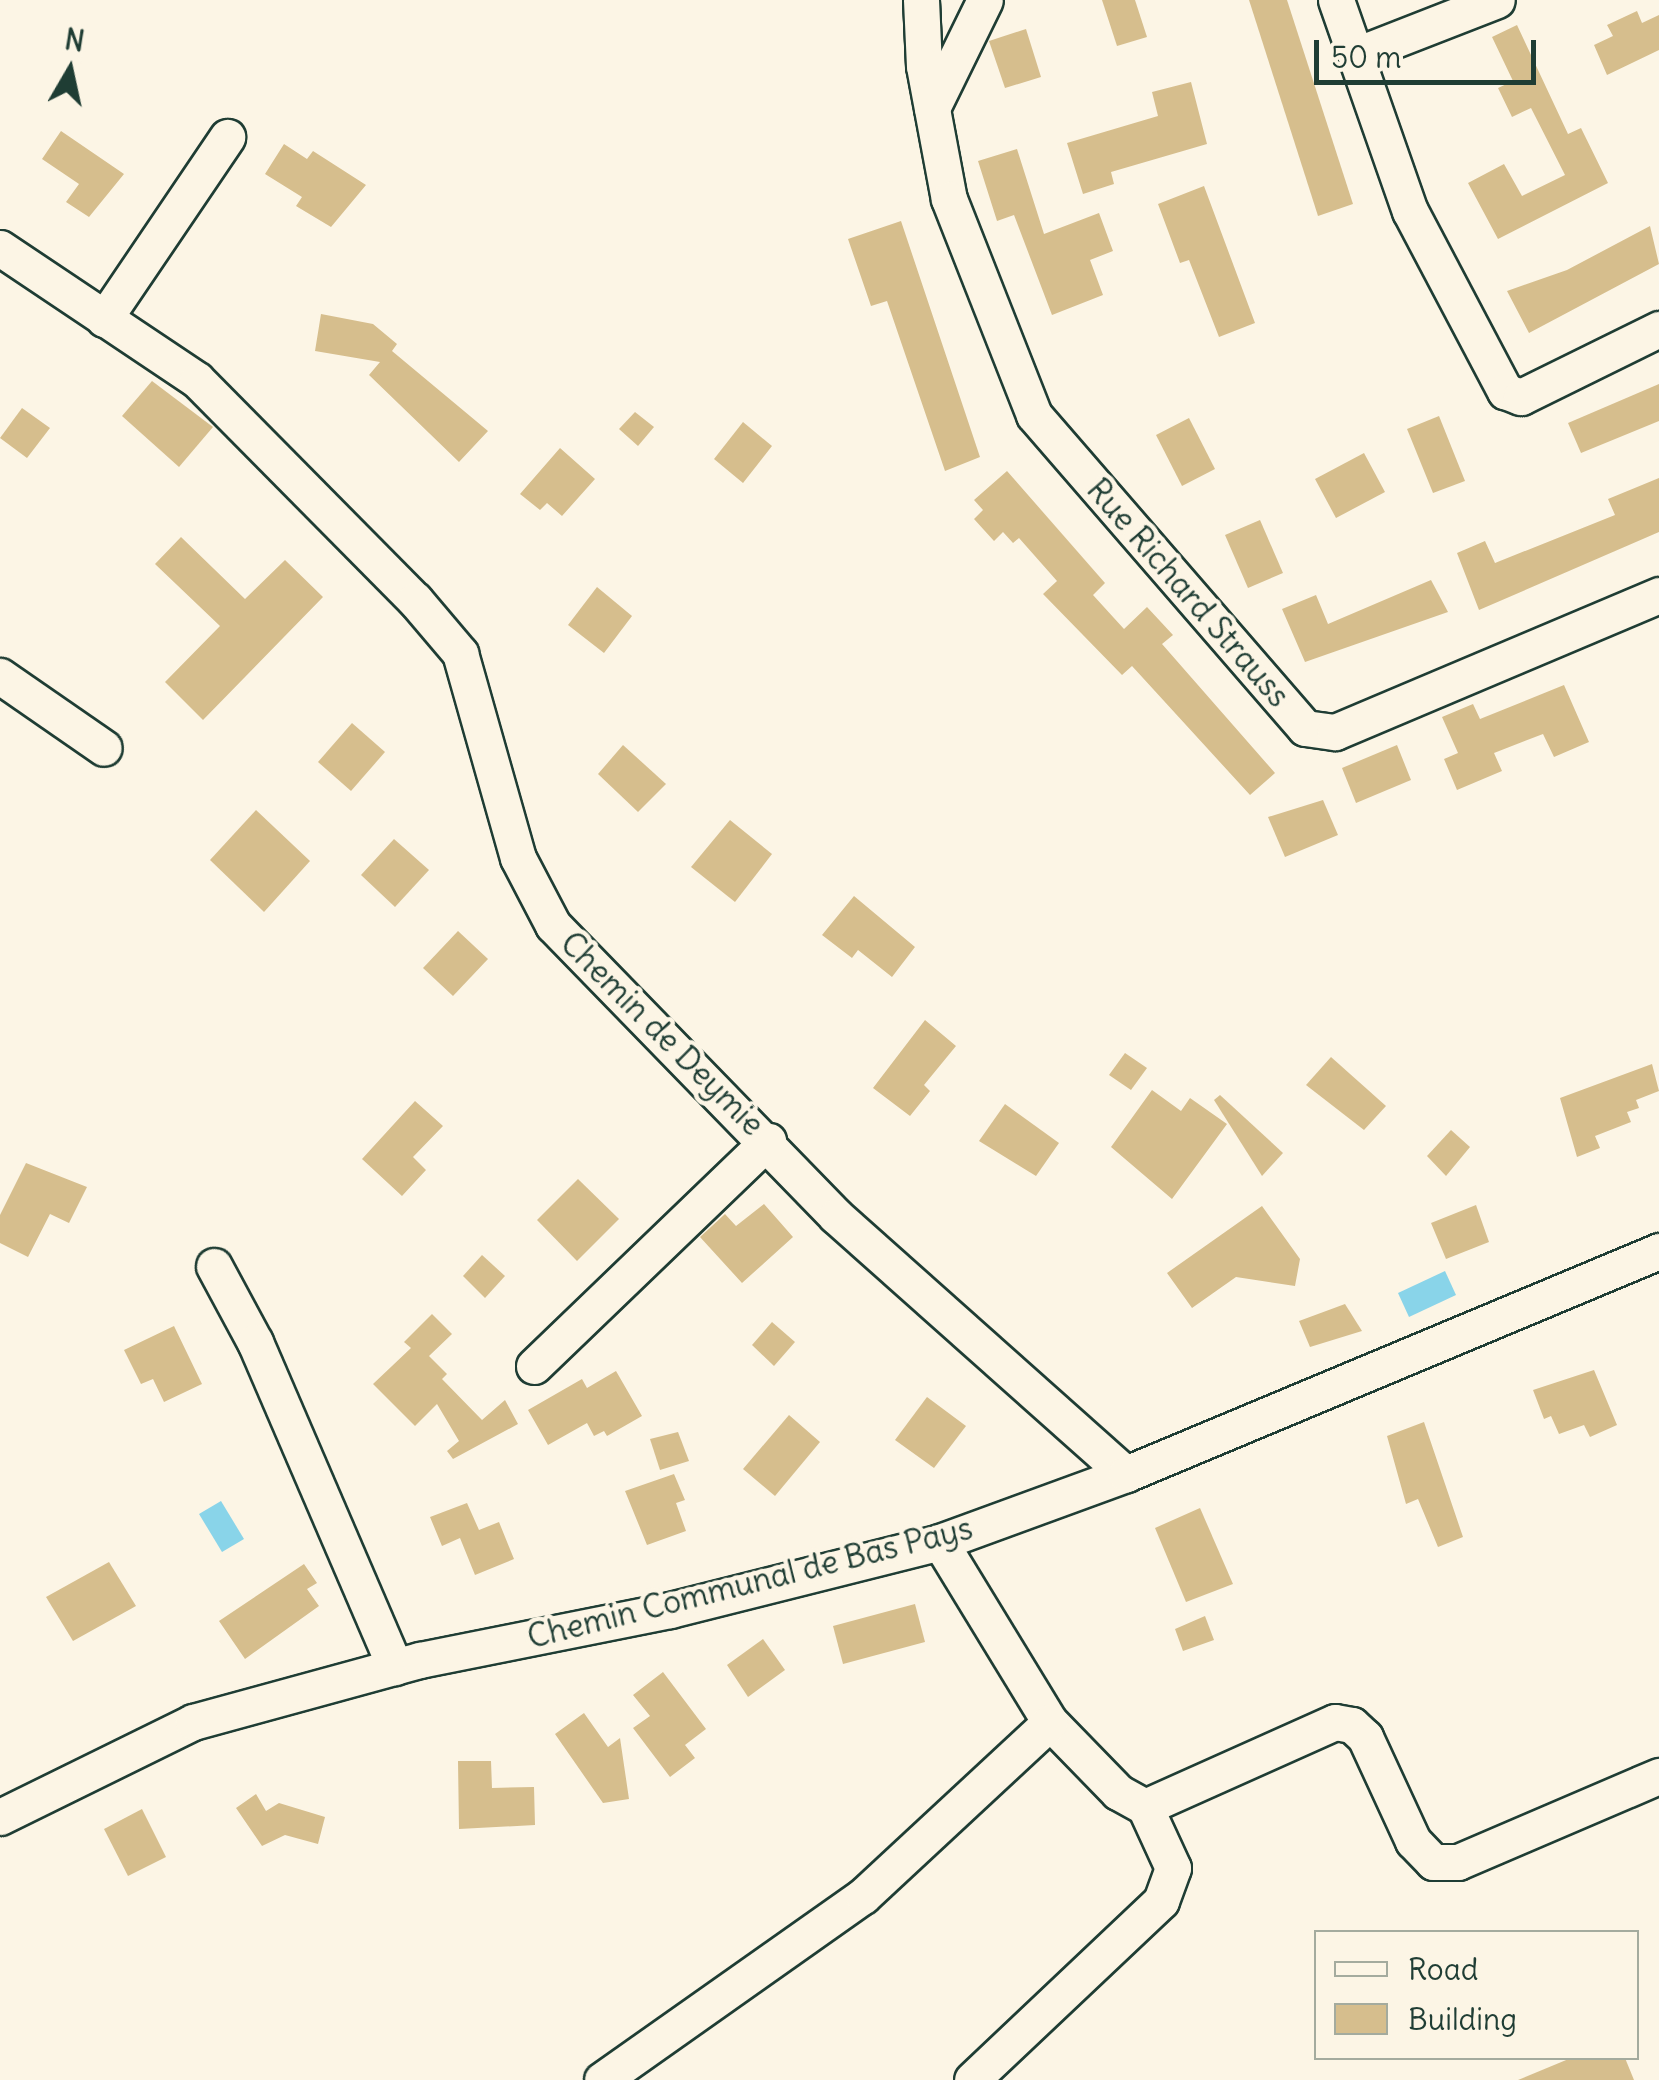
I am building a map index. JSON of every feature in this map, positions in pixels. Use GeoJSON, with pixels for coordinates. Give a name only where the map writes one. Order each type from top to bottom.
{"type":"FeatureCollection","features":[{"type":"Feature","properties":{"kind":"street","name":"Rue Richard Strauss"},"geometry":{"type":"LineString","coordinates":[[921,0],[932,108],[949,198],[1034,415],[1305,728],[1335,732],[1659,595]]}},
{"type":"Feature","properties":{"kind":"street"},"geometry":{"type":"LineString","coordinates":[[932,108],[984,0]]}},
{"type":"Feature","properties":{"kind":"street"},"geometry":{"type":"LineString","coordinates":[[1336,0],[1410,211],[1506,391],[1521,396],[1659,328]]}},
{"type":"Feature","properties":{"kind":"street"},"geometry":{"type":"LineString","coordinates":[[1356,55],[1497,0]]}},
{"type":"Feature","properties":{"kind":"street"},"geometry":{"type":"LineString","coordinates":[[104,320],[226,136]]}},
{"type":"Feature","properties":{"kind":"street","name":"Chemin de Deymie"},"geometry":{"type":"LineString","coordinates":[[0,248],[197,380],[460,653],[518,858],[553,925],[768,1140],[836,1216],[1126,1474]]}},
{"type":"Feature","properties":{"kind":"street"},"geometry":{"type":"LineString","coordinates":[[0,676],[104,748]]}},
{"type":"Feature","properties":{"kind":"street"},"geometry":{"type":"LineString","coordinates":[[534,1366],[768,1140]]}},
{"type":"Feature","properties":{"kind":"street","name":"Chemin Communal de Bas Pays"},"geometry":{"type":"LineString","coordinates":[[0,1817],[193,1722],[395,1667],[670,1610],[940,1542],[1126,1474],[1659,1251]]}},
{"type":"Feature","properties":{"kind":"street"},"geometry":{"type":"LineString","coordinates":[[214,1266],[255,1342],[395,1667]]}},
{"type":"Feature","properties":{"kind":"street"},"geometry":{"type":"LineString","coordinates":[[940,1542],[1050,1722],[1118,1792],[1144,1807],[1173,1868],[1161,1900],[972,2080]]}},
{"type":"Feature","properties":{"kind":"street"},"geometry":{"type":"LineString","coordinates":[[602,2080],[864,1896],[1050,1722]]}},
{"type":"Feature","properties":{"kind":"street"},"geometry":{"type":"LineString","coordinates":[[1144,1807],[1335,1722],[1352,1724],[1365,1737],[1413,1841],[1433,1862],[1458,1862],[1659,1776]]}},
{"type":"Feature","properties":{"kind":"water"},"geometry":{"type":"Polygon","coordinates":[[[1445,1271],[1456,1295],[1409,1317],[1398,1293],[1445,1271]]]}},
{"type":"Feature","properties":{"kind":"water"},"geometry":{"type":"Polygon","coordinates":[[[221,1501],[244,1539],[222,1552],[199,1514],[221,1501]]]}},
{"type":"Feature","properties":{"kind":"building"},"geometry":{"type":"Polygon","coordinates":[[[1102,0],[1135,0],[1147,37],[1117,46],[1102,0]]]}},
{"type":"Feature","properties":{"kind":"building"},"geometry":{"type":"Polygon","coordinates":[[[1249,0],[1287,0],[1353,204],[1318,216],[1249,0]]]}},
{"type":"Feature","properties":{"kind":"building"},"geometry":{"type":"Polygon","coordinates":[[[1637,11],[1642,23],[1659,15],[1659,50],[1607,75],[1594,45],[1613,36],[1607,25],[1637,11]]]}},
{"type":"Feature","properties":{"kind":"building"},"geometry":{"type":"Polygon","coordinates":[[[1517,25],[1568,134],[1581,128],[1608,183],[1498,239],[1468,183],[1504,164],[1522,196],[1565,175],[1531,108],[1512,117],[1498,88],[1513,81],[1492,37],[1517,25]]]}},
{"type":"Feature","properties":{"kind":"building"},"geometry":{"type":"Polygon","coordinates":[[[1026,29],[1041,77],[1005,88],[989,41],[1026,29]]]}},
{"type":"Feature","properties":{"kind":"building"},"geometry":{"type":"Polygon","coordinates":[[[1191,82],[1207,144],[1111,172],[1114,184],[1083,194],[1067,143],[1158,116],[1152,92],[1191,82]]]}},
{"type":"Feature","properties":{"kind":"building"},"geometry":{"type":"Polygon","coordinates":[[[61,131],[124,174],[89,217],[66,202],[79,184],[42,159],[61,131]]]}},
{"type":"Feature","properties":{"kind":"building"},"geometry":{"type":"Polygon","coordinates":[[[284,144],[307,159],[313,151],[366,185],[331,227],[296,206],[302,197],[265,174],[284,144]]]}},
{"type":"Feature","properties":{"kind":"building"},"geometry":{"type":"Polygon","coordinates":[[[1017,149],[1044,234],[1099,213],[1113,251],[1090,260],[1103,295],[1052,315],[1014,215],[997,221],[978,161],[1017,149]]]}},
{"type":"Feature","properties":{"kind":"building"},"geometry":{"type":"Polygon","coordinates":[[[1204,186],[1255,323],[1219,337],[1189,260],[1180,263],[1158,204],[1204,186]]]}},
{"type":"Feature","properties":{"kind":"building"},"geometry":{"type":"Polygon","coordinates":[[[901,221],[980,457],[945,471],[887,301],[871,306],[848,239],[901,221]]]}},
{"type":"Feature","properties":{"kind":"building"},"geometry":{"type":"Polygon","coordinates":[[[1650,226],[1659,264],[1529,333],[1507,291],[1567,270],[1650,226]]]}},
{"type":"Feature","properties":{"kind":"building"},"geometry":{"type":"Polygon","coordinates":[[[321,314],[373,324],[397,344],[392,351],[488,431],[459,462],[369,375],[380,362],[315,351],[321,314]]]}},
{"type":"Feature","properties":{"kind":"building"},"geometry":{"type":"Polygon","coordinates":[[[152,381],[213,427],[179,467],[122,416],[152,381]]]}},
{"type":"Feature","properties":{"kind":"building"},"geometry":{"type":"Polygon","coordinates":[[[1659,384],[1659,421],[1581,453],[1568,423],[1659,384]]]}},
{"type":"Feature","properties":{"kind":"building"},"geometry":{"type":"Polygon","coordinates":[[[22,408],[50,428],[27,458],[0,438],[22,408]]]}},
{"type":"Feature","properties":{"kind":"building"},"geometry":{"type":"Polygon","coordinates":[[[635,412],[654,427],[638,446],[619,429],[635,412]]]}},
{"type":"Feature","properties":{"kind":"building"},"geometry":{"type":"Polygon","coordinates":[[[1439,416],[1465,481],[1433,493],[1407,429],[1439,416]]]}},
{"type":"Feature","properties":{"kind":"building"},"geometry":{"type":"Polygon","coordinates":[[[1189,418],[1215,469],[1182,486],[1156,435],[1189,418]]]}},
{"type":"Feature","properties":{"kind":"building"},"geometry":{"type":"Polygon","coordinates":[[[743,422],[772,446],[743,483],[714,459],[743,422]]]}},
{"type":"Feature","properties":{"kind":"building"},"geometry":{"type":"Polygon","coordinates":[[[560,448],[595,479],[562,516],[547,503],[540,510],[520,494],[560,448]]]}},
{"type":"Feature","properties":{"kind":"building"},"geometry":{"type":"Polygon","coordinates":[[[1364,453],[1385,492],[1336,518],[1315,479],[1364,453]]]}},
{"type":"Feature","properties":{"kind":"building"},"geometry":{"type":"Polygon","coordinates":[[[1007,471],[1105,583],[1093,595],[1124,629],[1147,607],[1173,635],[1162,644],[1275,773],[1250,795],[1132,666],[1122,675],[1043,594],[1057,581],[1019,538],[1013,543],[1003,532],[994,541],[974,519],[983,510],[974,500],[1007,471]]]}},
{"type":"Feature","properties":{"kind":"building"},"geometry":{"type":"Polygon","coordinates":[[[1659,478],[1659,532],[1479,610],[1457,553],[1485,541],[1495,563],[1615,515],[1608,499],[1659,478]]]}},
{"type":"Feature","properties":{"kind":"building"},"geometry":{"type":"Polygon","coordinates":[[[1260,520],[1283,573],[1248,588],[1225,535],[1260,520]]]}},
{"type":"Feature","properties":{"kind":"building"},"geometry":{"type":"Polygon","coordinates":[[[181,537],[245,599],[285,560],[323,597],[203,720],[165,682],[220,626],[155,564],[181,537]]]}},
{"type":"Feature","properties":{"kind":"building"},"geometry":{"type":"Polygon","coordinates":[[[1431,580],[1448,612],[1305,662],[1282,609],[1316,595],[1328,624],[1431,580]]]}},
{"type":"Feature","properties":{"kind":"building"},"geometry":{"type":"Polygon","coordinates":[[[597,587],[632,616],[604,653],[568,625],[597,587]]]}},
{"type":"Feature","properties":{"kind":"building"},"geometry":{"type":"Polygon","coordinates":[[[1564,685],[1589,742],[1554,757],[1543,734],[1494,753],[1502,771],[1457,790],[1444,759],[1458,753],[1442,717],[1473,704],[1480,719],[1564,685]]]}},
{"type":"Feature","properties":{"kind":"building"},"geometry":{"type":"Polygon","coordinates":[[[352,723],[385,752],[351,791],[318,762],[352,723]]]}},
{"type":"Feature","properties":{"kind":"building"},"geometry":{"type":"Polygon","coordinates":[[[623,745],[666,784],[638,812],[598,774],[623,745]]]}},
{"type":"Feature","properties":{"kind":"building"},"geometry":{"type":"Polygon","coordinates":[[[1397,745],[1411,780],[1356,803],[1342,768],[1397,745]]]}},
{"type":"Feature","properties":{"kind":"building"},"geometry":{"type":"Polygon","coordinates":[[[1323,800],[1338,835],[1285,857],[1268,817],[1323,800]]]}},
{"type":"Feature","properties":{"kind":"building"},"geometry":{"type":"Polygon","coordinates":[[[256,810],[310,861],[264,912],[210,860],[256,810]]]}},
{"type":"Feature","properties":{"kind":"building"},"geometry":{"type":"Polygon","coordinates":[[[730,820],[772,854],[735,902],[691,867],[730,820]]]}},
{"type":"Feature","properties":{"kind":"building"},"geometry":{"type":"Polygon","coordinates":[[[394,839],[429,870],[395,907],[361,875],[394,839]]]}},
{"type":"Feature","properties":{"kind":"building"},"geometry":{"type":"Polygon","coordinates":[[[854,896],[915,947],[892,977],[858,950],[852,958],[822,935],[854,896]]]}},
{"type":"Feature","properties":{"kind":"building"},"geometry":{"type":"Polygon","coordinates":[[[458,931],[488,959],[453,996],[423,968],[458,931]]]}},
{"type":"Feature","properties":{"kind":"building"},"geometry":{"type":"Polygon","coordinates":[[[925,1020],[956,1046],[924,1085],[930,1091],[910,1116],[873,1088],[925,1020]]]}},
{"type":"Feature","properties":{"kind":"building"},"geometry":{"type":"Polygon","coordinates":[[[1125,1053],[1147,1068],[1131,1090],[1109,1075],[1125,1053]]]}},
{"type":"Feature","properties":{"kind":"building"},"geometry":{"type":"Polygon","coordinates":[[[1331,1057],[1386,1106],[1364,1130],[1306,1085],[1331,1057]]]}},
{"type":"Feature","properties":{"kind":"building"},"geometry":{"type":"Polygon","coordinates":[[[1652,1064],[1659,1091],[1636,1100],[1639,1108],[1627,1112],[1631,1122],[1595,1136],[1600,1148],[1577,1157],[1560,1098],[1652,1064]]]}},
{"type":"Feature","properties":{"kind":"building"},"geometry":{"type":"Polygon","coordinates":[[[1152,1090],[1181,1111],[1190,1098],[1227,1124],[1172,1199],[1111,1147],[1152,1090]]]}},
{"type":"Feature","properties":{"kind":"building"},"geometry":{"type":"Polygon","coordinates":[[[1220,1095],[1283,1153],[1262,1176],[1214,1100],[1220,1095]]]}},
{"type":"Feature","properties":{"kind":"building"},"geometry":{"type":"Polygon","coordinates":[[[415,1101],[443,1126],[413,1157],[426,1170],[402,1196],[362,1159],[415,1101]]]}},
{"type":"Feature","properties":{"kind":"building"},"geometry":{"type":"Polygon","coordinates":[[[1005,1104],[1059,1143],[1036,1176],[979,1141],[1005,1104]]]}},
{"type":"Feature","properties":{"kind":"building"},"geometry":{"type":"Polygon","coordinates":[[[1451,1130],[1470,1147],[1446,1176],[1427,1156],[1451,1130]]]}},
{"type":"Feature","properties":{"kind":"building"},"geometry":{"type":"Polygon","coordinates":[[[26,1163],[87,1187],[69,1223],[50,1214],[28,1257],[0,1243],[0,1215],[26,1163]]]}},
{"type":"Feature","properties":{"kind":"building"},"geometry":{"type":"Polygon","coordinates":[[[578,1179],[619,1219],[577,1261],[537,1220],[578,1179]]]}},
{"type":"Feature","properties":{"kind":"building"},"geometry":{"type":"Polygon","coordinates":[[[764,1204],[793,1237],[742,1283],[700,1237],[725,1214],[736,1226],[764,1204]]]}},
{"type":"Feature","properties":{"kind":"building"},"geometry":{"type":"Polygon","coordinates":[[[1476,1205],[1489,1242],[1446,1259],[1431,1223],[1476,1205]]]}},
{"type":"Feature","properties":{"kind":"building"},"geometry":{"type":"Polygon","coordinates":[[[1262,1206],[1300,1259],[1295,1286],[1236,1277],[1192,1308],[1167,1273],[1262,1206]]]}},
{"type":"Feature","properties":{"kind":"building"},"geometry":{"type":"Polygon","coordinates":[[[482,1255],[505,1276],[485,1298],[463,1276],[482,1255]]]}},
{"type":"Feature","properties":{"kind":"building"},"geometry":{"type":"Polygon","coordinates":[[[1345,1304],[1362,1331],[1310,1347],[1299,1321],[1345,1304]]]}},
{"type":"Feature","properties":{"kind":"building"},"geometry":{"type":"Polygon","coordinates":[[[432,1314],[452,1334],[429,1356],[447,1374],[442,1379],[482,1420],[505,1400],[518,1424],[453,1459],[447,1451],[459,1441],[437,1404],[415,1426],[373,1384],[411,1348],[404,1342],[432,1314]]]}},
{"type":"Feature","properties":{"kind":"building"},"geometry":{"type":"Polygon","coordinates":[[[772,1322],[795,1342],[774,1366],[752,1345],[772,1322]]]}},
{"type":"Feature","properties":{"kind":"building"},"geometry":{"type":"Polygon","coordinates":[[[174,1326],[202,1384],[164,1402],[153,1379],[141,1384],[124,1350],[174,1326]]]}},
{"type":"Feature","properties":{"kind":"building"},"geometry":{"type":"Polygon","coordinates":[[[1594,1370],[1617,1425],[1590,1437],[1584,1425],[1559,1434],[1551,1416],[1544,1419],[1533,1390],[1594,1370]]]}},
{"type":"Feature","properties":{"kind":"building"},"geometry":{"type":"Polygon","coordinates":[[[616,1371],[642,1416],[607,1436],[604,1431],[594,1436],[587,1423],[548,1445],[528,1410],[582,1379],[587,1388],[616,1371]]]}},
{"type":"Feature","properties":{"kind":"building"},"geometry":{"type":"Polygon","coordinates":[[[927,1397],[966,1426],[934,1468],[895,1440],[927,1397]]]}},
{"type":"Feature","properties":{"kind":"building"},"geometry":{"type":"Polygon","coordinates":[[[789,1415],[820,1442],[775,1496],[743,1469],[789,1415]]]}},
{"type":"Feature","properties":{"kind":"building"},"geometry":{"type":"Polygon","coordinates":[[[1424,1422],[1463,1537],[1438,1547],[1418,1499],[1406,1504],[1387,1436],[1424,1422]]]}},
{"type":"Feature","properties":{"kind":"building"},"geometry":{"type":"Polygon","coordinates":[[[678,1432],[689,1461],[660,1470],[650,1439],[678,1432]]]}},
{"type":"Feature","properties":{"kind":"building"},"geometry":{"type":"Polygon","coordinates":[[[674,1474],[685,1500],[676,1503],[686,1531],[647,1545],[625,1491],[674,1474]]]}},
{"type":"Feature","properties":{"kind":"building"},"geometry":{"type":"Polygon","coordinates":[[[467,1503],[479,1530],[499,1522],[514,1559],[475,1575],[460,1538],[442,1546],[430,1517],[467,1503]]]}},
{"type":"Feature","properties":{"kind":"building"},"geometry":{"type":"Polygon","coordinates":[[[1200,1508],[1233,1584],[1186,1602],[1155,1528],[1200,1508]]]}},
{"type":"Feature","properties":{"kind":"building"},"geometry":{"type":"Polygon","coordinates":[[[109,1562],[136,1606],[73,1641],[46,1597],[109,1562]]]}},
{"type":"Feature","properties":{"kind":"building"},"geometry":{"type":"Polygon","coordinates":[[[304,1564],[317,1583],[307,1589],[319,1606],[245,1659],[219,1621],[304,1564]]]}},
{"type":"Feature","properties":{"kind":"building"},"geometry":{"type":"Polygon","coordinates":[[[915,1604],[925,1642],[843,1664],[833,1626],[915,1604]]]}},
{"type":"Feature","properties":{"kind":"building"},"geometry":{"type":"Polygon","coordinates":[[[1205,1616],[1214,1640],[1183,1651],[1175,1629],[1205,1616]]]}},
{"type":"Feature","properties":{"kind":"building"},"geometry":{"type":"Polygon","coordinates":[[[763,1639],[785,1670],[748,1697],[727,1665],[763,1639]]]}},
{"type":"Feature","properties":{"kind":"building"},"geometry":{"type":"Polygon","coordinates":[[[663,1672],[706,1729],[685,1745],[695,1758],[670,1777],[633,1728],[650,1716],[633,1695],[663,1672]]]}},
{"type":"Feature","properties":{"kind":"building"},"geometry":{"type":"Polygon","coordinates":[[[584,1713],[608,1747],[620,1738],[629,1799],[603,1803],[555,1734],[584,1713]]]}},
{"type":"Feature","properties":{"kind":"building"},"geometry":{"type":"Polygon","coordinates":[[[458,1761],[491,1761],[492,1788],[534,1787],[535,1825],[459,1829],[458,1761]]]}},
{"type":"Feature","properties":{"kind":"building"},"geometry":{"type":"Polygon","coordinates":[[[256,1794],[266,1811],[279,1803],[325,1817],[318,1844],[285,1835],[262,1846],[236,1808],[256,1794]]]}},
{"type":"Feature","properties":{"kind":"building"},"geometry":{"type":"Polygon","coordinates":[[[142,1809],[166,1857],[128,1876],[104,1829],[142,1809]]]}},
{"type":"Feature","properties":{"kind":"building"},"geometry":{"type":"Polygon","coordinates":[[[1566,2060],[1626,2060],[1634,2080],[1518,2080],[1566,2060]]]}}]}
